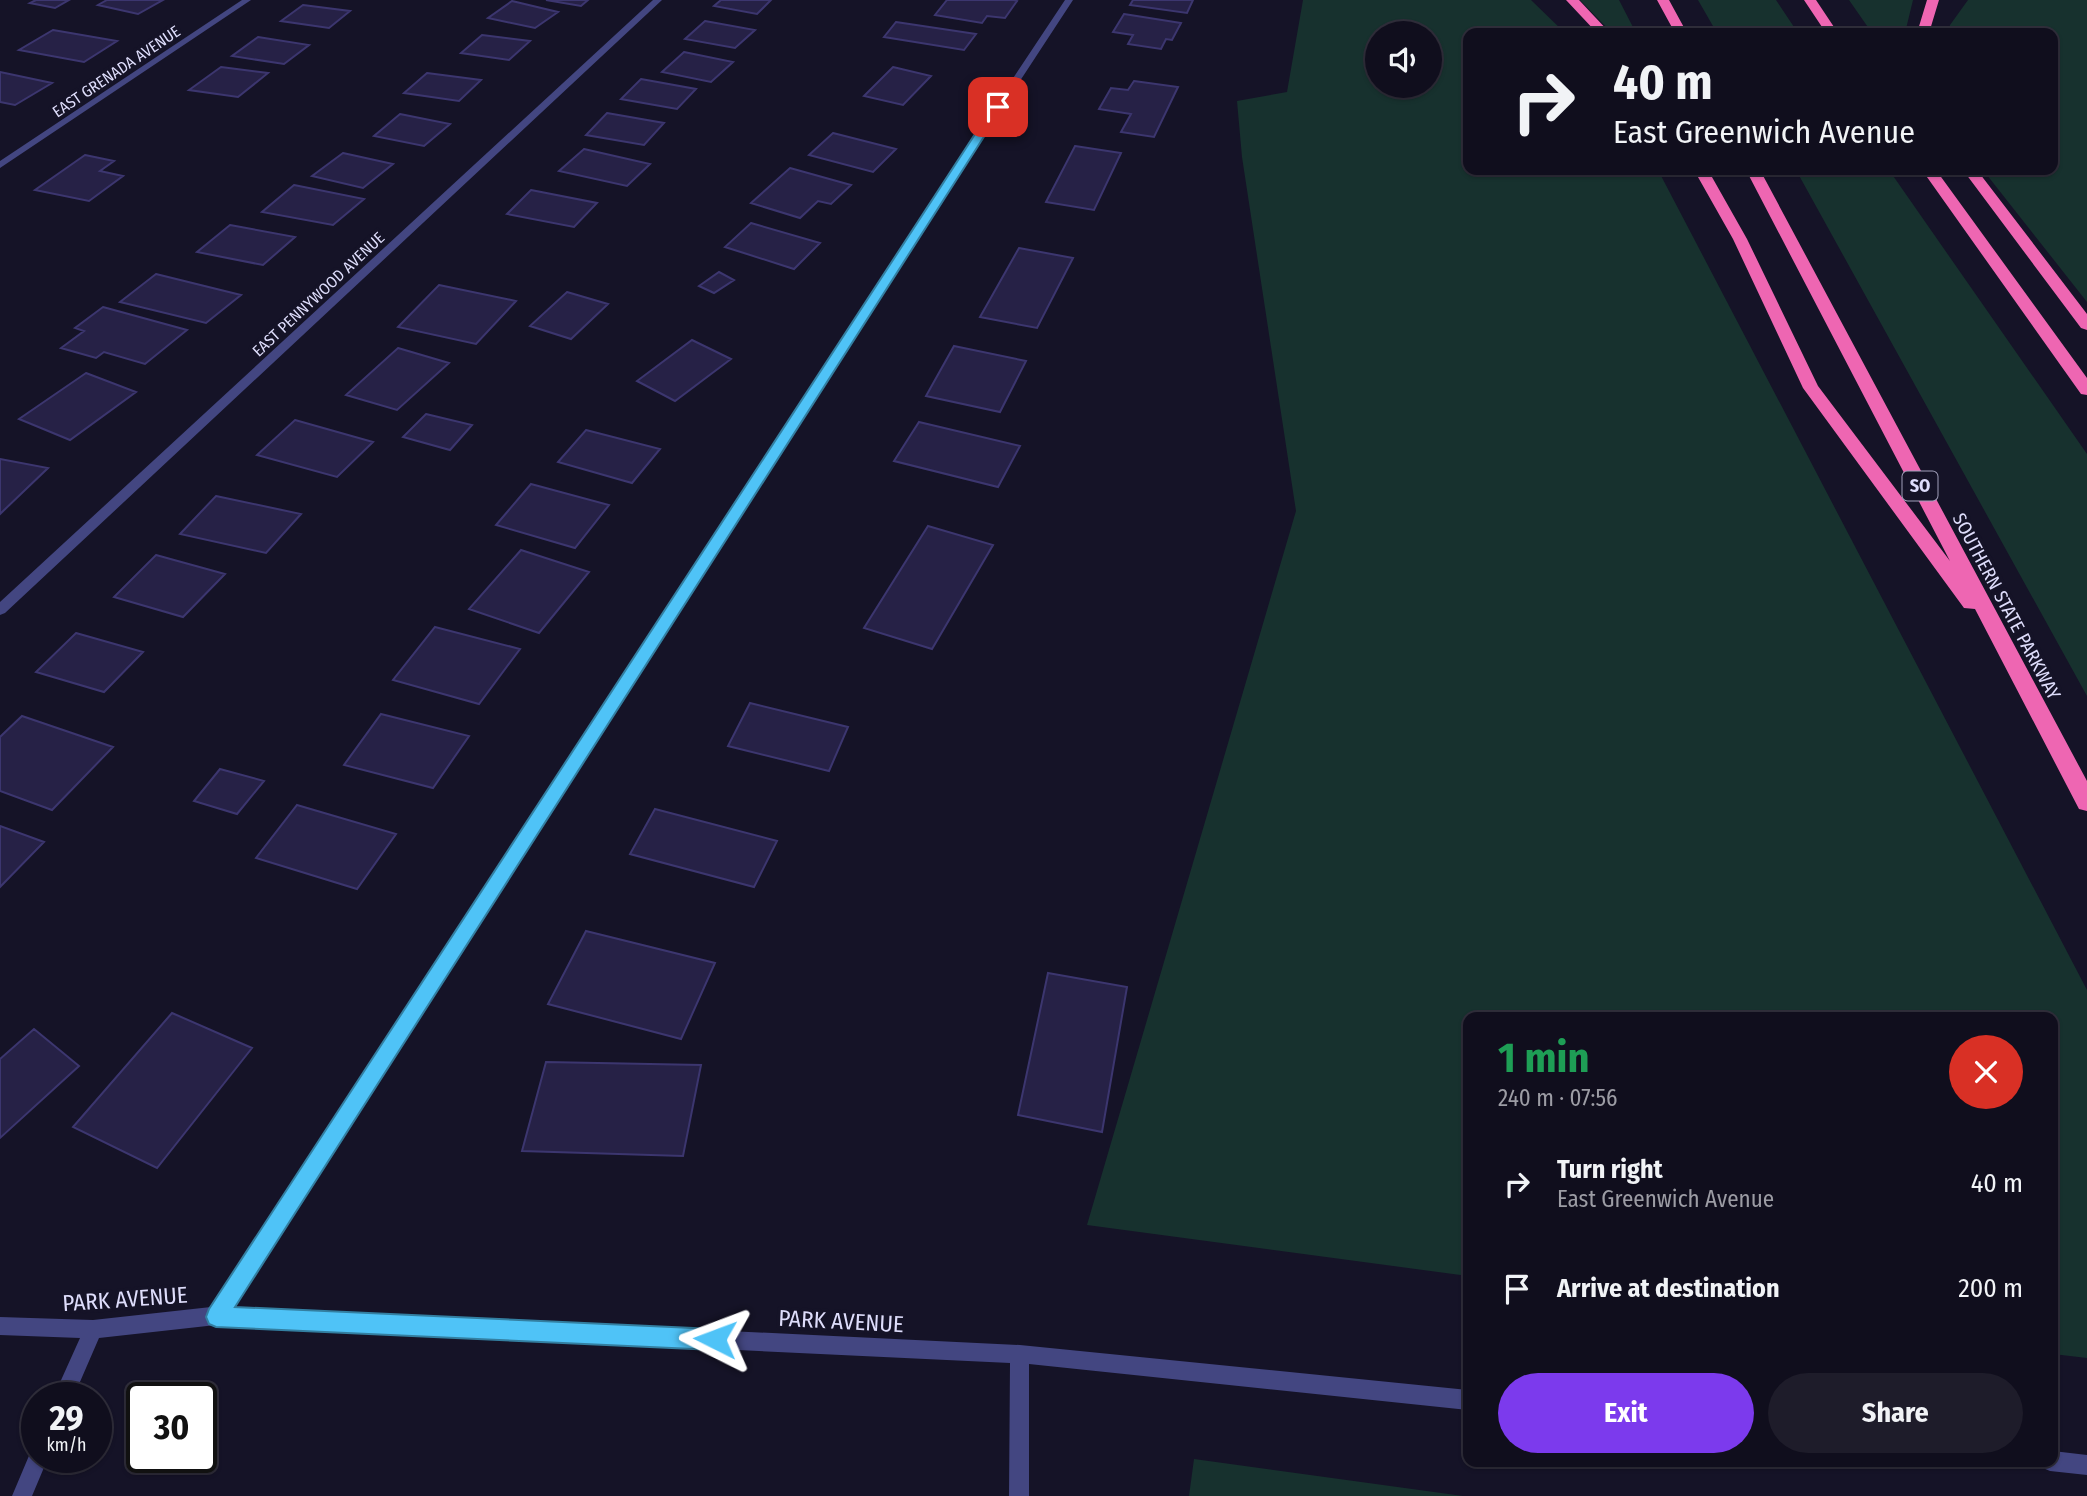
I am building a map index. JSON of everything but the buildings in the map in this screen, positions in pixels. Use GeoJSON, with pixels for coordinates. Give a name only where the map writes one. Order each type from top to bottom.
{"type":"FeatureCollection","features":[{"type":"Feature","properties":{"kind":"highway"},"geometry":{"type":"LineString","coordinates":[[1572,0],[1599,28]]}},
{"type":"Feature","properties":{"kind":"highway"},"geometry":{"type":"LineString","coordinates":[[1664,0],[1678,28]]}},
{"type":"Feature","properties":{"kind":"highway"},"geometry":{"type":"LineString","coordinates":[[1810,0],[1829,28]]}},
{"type":"Feature","properties":{"kind":"highway"},"geometry":{"type":"LineString","coordinates":[[1925,28],[1933,0]]}},
{"type":"Feature","properties":{"kind":"highway"},"geometry":{"type":"LineString","coordinates":[[1704,175],[1740,239],[1811,388],[2011,659]]}},
{"type":"Feature","properties":{"kind":"highway","name":"SOUTHERN STATE PARKWAY"},"geometry":{"type":"LineString","coordinates":[[1756,175],[2087,802]]}},
{"type":"Feature","properties":{"kind":"highway"},"geometry":{"type":"LineString","coordinates":[[1933,175],[2087,390]]}},
{"type":"Feature","properties":{"kind":"highway"},"geometry":{"type":"LineString","coordinates":[[1974,175],[2087,325]]}},
{"type":"Feature","properties":{"kind":"street","name":"EAST GRENADA AVENUE"},"geometry":{"type":"LineString","coordinates":[[0,165],[247,0]]}},
{"type":"Feature","properties":{"kind":"street","name":"EAST PENNYWOOD AVENUE"},"geometry":{"type":"LineString","coordinates":[[0,611],[657,0]]}},
{"type":"Feature","properties":{"kind":"street"},"geometry":{"type":"LineString","coordinates":[[216,1317],[919,226],[1069,0]]}},
{"type":"Feature","properties":{"kind":"street","name":"PARK AVENUE"},"geometry":{"type":"LineString","coordinates":[[0,1326],[93,1329],[216,1317],[1020,1354],[1463,1399]]}},
{"type":"Feature","properties":{"kind":"street"},"geometry":{"type":"LineString","coordinates":[[71,1382],[93,1329]]}},
{"type":"Feature","properties":{"kind":"street"},"geometry":{"type":"LineString","coordinates":[[1019,1496],[1020,1354]]}},
{"type":"Feature","properties":{"kind":"street"},"geometry":{"type":"LineString","coordinates":[[2058,1462],[2087,1465]]}},
{"type":"Feature","properties":{"kind":"street"},"geometry":{"type":"LineString","coordinates":[[22,1496],[32,1473]]}},
{"type":"Feature","properties":{"kind":"green space"},"geometry":{"type":"Polygon","coordinates":[[[1303,0],[1531,0],[1560,28],[1463,28],[1463,175],[1661,175],[2087,990],[2087,1358],[2058,1355],[2058,1012],[1463,1012],[1463,1275],[1087,1225],[1296,511],[1242,157],[1237,101],[1287,92],[1303,0]]]}},
{"type":"Feature","properties":{"kind":"green space"},"geometry":{"type":"Polygon","coordinates":[[[1580,0],[1619,0],[1633,28],[1607,28],[1580,0]]]}},
{"type":"Feature","properties":{"kind":"green space"},"geometry":{"type":"Polygon","coordinates":[[[1698,0],[1776,0],[1795,28],[1714,28],[1698,0]]]}},
{"type":"Feature","properties":{"kind":"green space"},"geometry":{"type":"Polygon","coordinates":[[[1849,0],[1913,0],[1906,28],[1869,28],[1849,0]]]}},
{"type":"Feature","properties":{"kind":"green space"},"geometry":{"type":"Polygon","coordinates":[[[1968,0],[2087,0],[2087,302],[1987,175],[2058,175],[2058,28],[1949,28],[1968,0]]]}},
{"type":"Feature","properties":{"kind":"green space"},"geometry":{"type":"Polygon","coordinates":[[[1799,175],[1892,175],[2087,454],[2087,696],[1799,175]]]}},
{"type":"Feature","properties":{"kind":"green space"},"geometry":{"type":"Polygon","coordinates":[[[1194,1459],[1463,1496],[1189,1496],[1194,1459]]]}},
{"type":"Feature","properties":{"kind":"route"},"geometry":{"type":"LineString","coordinates":[[715,1339],[216,1317],[998,107]]}}]}
